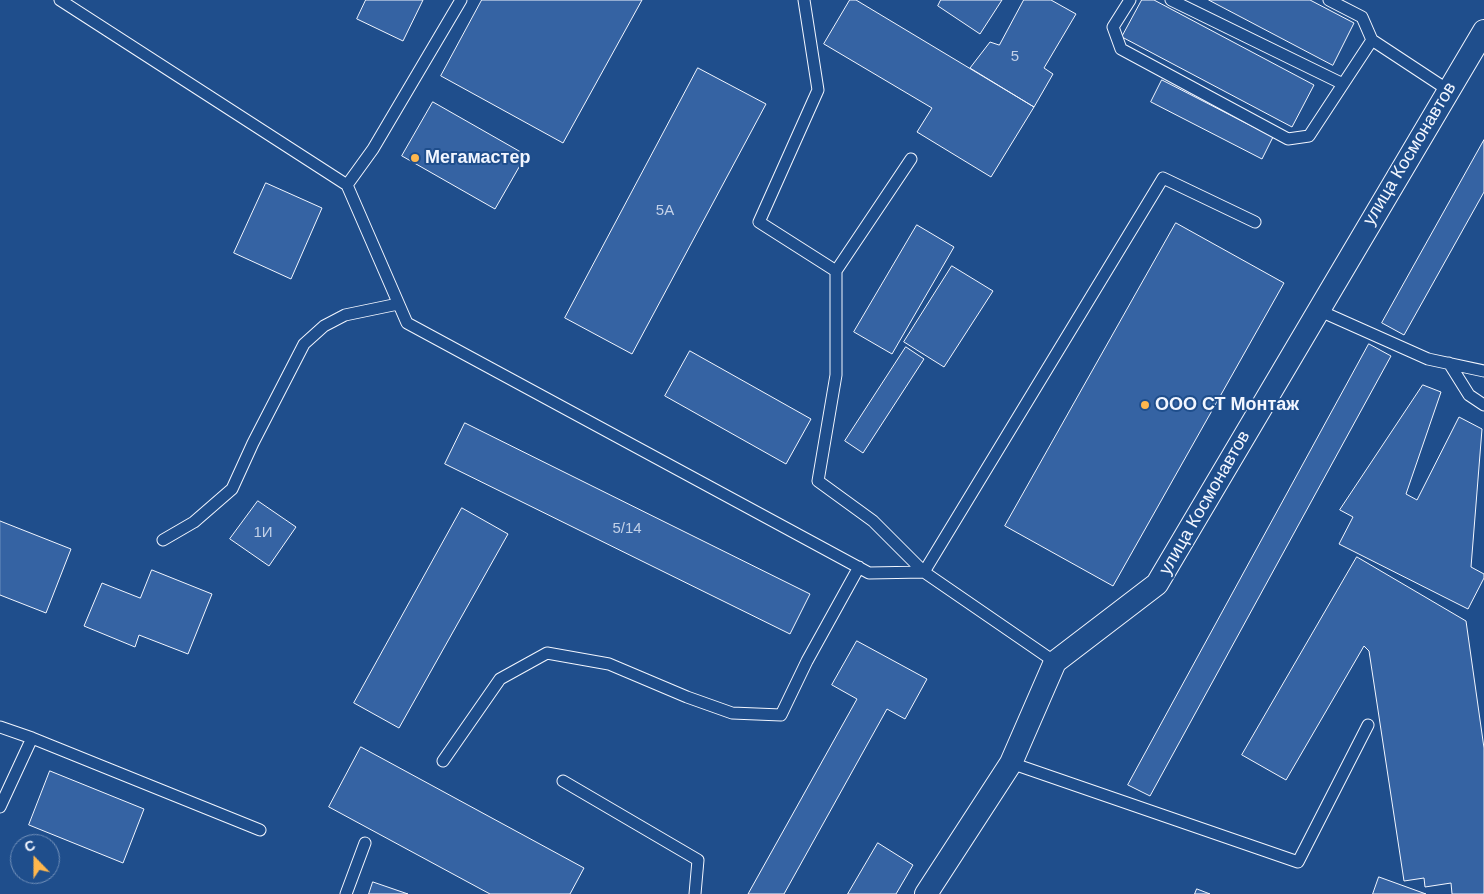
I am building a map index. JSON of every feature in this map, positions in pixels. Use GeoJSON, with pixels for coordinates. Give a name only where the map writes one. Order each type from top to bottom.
{"type":"FeatureCollection","features":[{"type":"Feature","properties":{"kind":"street","name":"улица Космонавтов"},"geometry":{"type":"LineString","coordinates":[[926,894],[1011,763],[1055,662],[1157,584],[1448,90],[1482,39]]}},
{"type":"Feature","properties":{"kind":"lane"},"geometry":{"type":"LineString","coordinates":[[60,0],[347,185],[407,323],[869,573],[924,572]]}},
{"type":"Feature","properties":{"kind":"lane"},"geometry":{"type":"LineString","coordinates":[[347,185],[373,149],[461,0]]}},
{"type":"Feature","properties":{"kind":"lane"},"geometry":{"type":"LineString","coordinates":[[804,0],[818,90],[759,222],[836,271]]}},
{"type":"Feature","properties":{"kind":"lane"},"geometry":{"type":"LineString","coordinates":[[1130,0],[1113,27],[1120,49],[1288,139],[1309,136],[1372,40]]}},
{"type":"Feature","properties":{"kind":"lane"},"geometry":{"type":"LineString","coordinates":[[1172,0],[1343,84]]}},
{"type":"Feature","properties":{"kind":"lane"},"geometry":{"type":"LineString","coordinates":[[1329,0],[1362,16],[1372,40],[1448,90]]}},
{"type":"Feature","properties":{"kind":"lane"},"geometry":{"type":"LineString","coordinates":[[911,159],[836,271],[836,375],[818,481],[873,521],[924,572],[1055,662]]}},
{"type":"Feature","properties":{"kind":"lane"},"geometry":{"type":"LineString","coordinates":[[924,572],[1163,178],[1255,222]]}},
{"type":"Feature","properties":{"kind":"lane"},"geometry":{"type":"LineString","coordinates":[[164,540],[194,522],[232,489],[253,443],[304,344],[324,326],[345,315],[398,304]]}},
{"type":"Feature","properties":{"kind":"lane"},"geometry":{"type":"LineString","coordinates":[[1318,310],[1428,359],[1484,371]]}},
{"type":"Feature","properties":{"kind":"lane"},"geometry":{"type":"LineString","coordinates":[[1449,363],[1469,395],[1484,405]]}},
{"type":"Feature","properties":{"kind":"lane"},"geometry":{"type":"LineString","coordinates":[[443,761],[500,679],[547,653],[609,664],[687,697],[732,713],[781,715],[807,661],[859,567]]}},
{"type":"Feature","properties":{"kind":"lane"},"geometry":{"type":"LineString","coordinates":[[1011,763],[1298,862],[1368,725]]}},
{"type":"Feature","properties":{"kind":"lane"},"geometry":{"type":"LineString","coordinates":[[0,727],[32,738],[260,830]]}},
{"type":"Feature","properties":{"kind":"lane"},"geometry":{"type":"LineString","coordinates":[[0,807],[32,738]]}},
{"type":"Feature","properties":{"kind":"lane"},"geometry":{"type":"LineString","coordinates":[[564,781],[698,860],[695,894]]}},
{"type":"Feature","properties":{"kind":"lane"},"geometry":{"type":"LineString","coordinates":[[346,894],[365,843]]}},
{"type":"Feature","properties":{"kind":"building"},"geometry":{"type":"Polygon","coordinates":[[[366,0],[423,0],[403,41],[357,19],[366,0]]]}},
{"type":"Feature","properties":{"kind":"building"},"geometry":{"type":"Polygon","coordinates":[[[482,0],[642,0],[563,143],[441,76],[482,0]]]}},
{"type":"Feature","properties":{"kind":"building"},"geometry":{"type":"Polygon","coordinates":[[[850,0],[856,0],[1034,107],[991,177],[917,132],[932,108],[824,44],[850,0]]]}},
{"type":"Feature","properties":{"kind":"building"},"geometry":{"type":"Polygon","coordinates":[[[941,0],[1002,0],[980,34],[938,6],[941,0]]]}},
{"type":"Feature","properties":{"kind":"building"},"geometry":{"type":"Polygon","coordinates":[[[1024,0],[1051,0],[1076,14],[1044,68],[1053,74],[1034,107],[970,68],[990,42],[999,45],[1024,0]]]}},
{"type":"Feature","properties":{"kind":"building"},"geometry":{"type":"Polygon","coordinates":[[[1142,0],[1154,0],[1314,85],[1292,127],[1122,37],[1142,0]]]}},
{"type":"Feature","properties":{"kind":"building"},"geometry":{"type":"Polygon","coordinates":[[[1209,0],[1310,0],[1354,23],[1333,65],[1209,0]]]}},
{"type":"Feature","properties":{"kind":"building"},"geometry":{"type":"Polygon","coordinates":[[[698,68],[766,104],[632,354],[565,318],[698,68]]]}},
{"type":"Feature","properties":{"kind":"building"},"geometry":{"type":"Polygon","coordinates":[[[1162,80],[1273,137],[1262,159],[1151,102],[1162,80]]]}},
{"type":"Feature","properties":{"kind":"building"},"geometry":{"type":"Polygon","coordinates":[[[433,102],[526,155],[495,209],[402,156],[433,102]]]}},
{"type":"Feature","properties":{"kind":"building"},"geometry":{"type":"Polygon","coordinates":[[[1484,140],[1484,192],[1404,335],[1382,323],[1484,140]]]}},
{"type":"Feature","properties":{"kind":"building"},"geometry":{"type":"Polygon","coordinates":[[[266,183],[322,208],[291,279],[234,253],[266,183]]]}},
{"type":"Feature","properties":{"kind":"building","name":"ООО СТ Монтаж"},"geometry":{"type":"Polygon","coordinates":[[[1176,223],[1284,283],[1113,586],[1005,526],[1176,223]]]}},
{"type":"Feature","properties":{"kind":"building"},"geometry":{"type":"Polygon","coordinates":[[[917,225],[954,247],[892,354],[854,332],[917,225]]]}},
{"type":"Feature","properties":{"kind":"building"},"geometry":{"type":"Polygon","coordinates":[[[952,266],[993,291],[944,367],[904,342],[952,266]]]}},
{"type":"Feature","properties":{"kind":"building"},"geometry":{"type":"Polygon","coordinates":[[[1369,344],[1391,356],[1150,796],[1128,785],[1369,344]]]}},
{"type":"Feature","properties":{"kind":"building"},"geometry":{"type":"Polygon","coordinates":[[[906,347],[924,359],[863,453],[845,441],[906,347]]]}},
{"type":"Feature","properties":{"kind":"building"},"geometry":{"type":"Polygon","coordinates":[[[690,351],[811,419],[786,464],[665,396],[690,351]]]}},
{"type":"Feature","properties":{"kind":"building"},"geometry":{"type":"Polygon","coordinates":[[[1423,385],[1441,392],[1406,494],[1417,500],[1459,417],[1482,429],[1471,567],[1484,574],[1484,578],[1468,609],[1339,544],[1353,517],[1340,510],[1423,385]]]}},
{"type":"Feature","properties":{"kind":"building"},"geometry":{"type":"Polygon","coordinates":[[[465,423],[810,594],[790,634],[445,464],[465,423]]]}},
{"type":"Feature","properties":{"kind":"building"},"geometry":{"type":"Polygon","coordinates":[[[258,501],[296,527],[269,566],[230,539],[258,501]]]}},
{"type":"Feature","properties":{"kind":"building"},"geometry":{"type":"Polygon","coordinates":[[[462,508],[508,534],[399,728],[354,703],[462,508]]]}},
{"type":"Feature","properties":{"kind":"building"},"geometry":{"type":"Polygon","coordinates":[[[0,521],[71,549],[46,613],[0,595],[0,521]]]}},
{"type":"Feature","properties":{"kind":"building"},"geometry":{"type":"Polygon","coordinates":[[[1357,557],[1466,621],[1484,748],[1484,894],[1452,894],[1451,883],[1425,887],[1424,878],[1404,881],[1369,651],[1364,646],[1286,780],[1242,755],[1357,557]]]}},
{"type":"Feature","properties":{"kind":"building"},"geometry":{"type":"Polygon","coordinates":[[[152,570],[212,594],[188,654],[139,635],[135,647],[84,626],[102,583],[140,598],[152,570]]]}},
{"type":"Feature","properties":{"kind":"building"},"geometry":{"type":"Polygon","coordinates":[[[857,641],[927,679],[905,719],[887,709],[784,894],[748,894],[857,699],[832,685],[857,641]]]}},
{"type":"Feature","properties":{"kind":"building"},"geometry":{"type":"Polygon","coordinates":[[[361,747],[584,868],[570,894],[490,894],[329,807],[361,747]]]}},
{"type":"Feature","properties":{"kind":"building"},"geometry":{"type":"Polygon","coordinates":[[[50,771],[144,809],[123,863],[60,838],[60,834],[51,834],[29,825],[50,771]]]}},
{"type":"Feature","properties":{"kind":"building"},"geometry":{"type":"Polygon","coordinates":[[[878,843],[913,865],[896,894],[848,894],[878,843]]]}},
{"type":"Feature","properties":{"kind":"building"},"geometry":{"type":"Polygon","coordinates":[[[1379,877],[1426,894],[1373,894],[1379,877]]]}},
{"type":"Feature","properties":{"kind":"building"},"geometry":{"type":"Polygon","coordinates":[[[373,882],[408,894],[369,894],[373,882]]]}},
{"type":"Feature","properties":{"kind":"building"},"geometry":{"type":"Polygon","coordinates":[[[1197,889],[1210,894],[1195,894],[1197,889]]]}},
{"type":"Feature","properties":{"kind":"place","name":"Мегамастер"},"geometry":{"type":"Point","coordinates":[415,158]}},
{"type":"Feature","properties":{"kind":"place","name":"ООО СТ Монтаж"},"geometry":{"type":"Point","coordinates":[1145,405]}}]}
